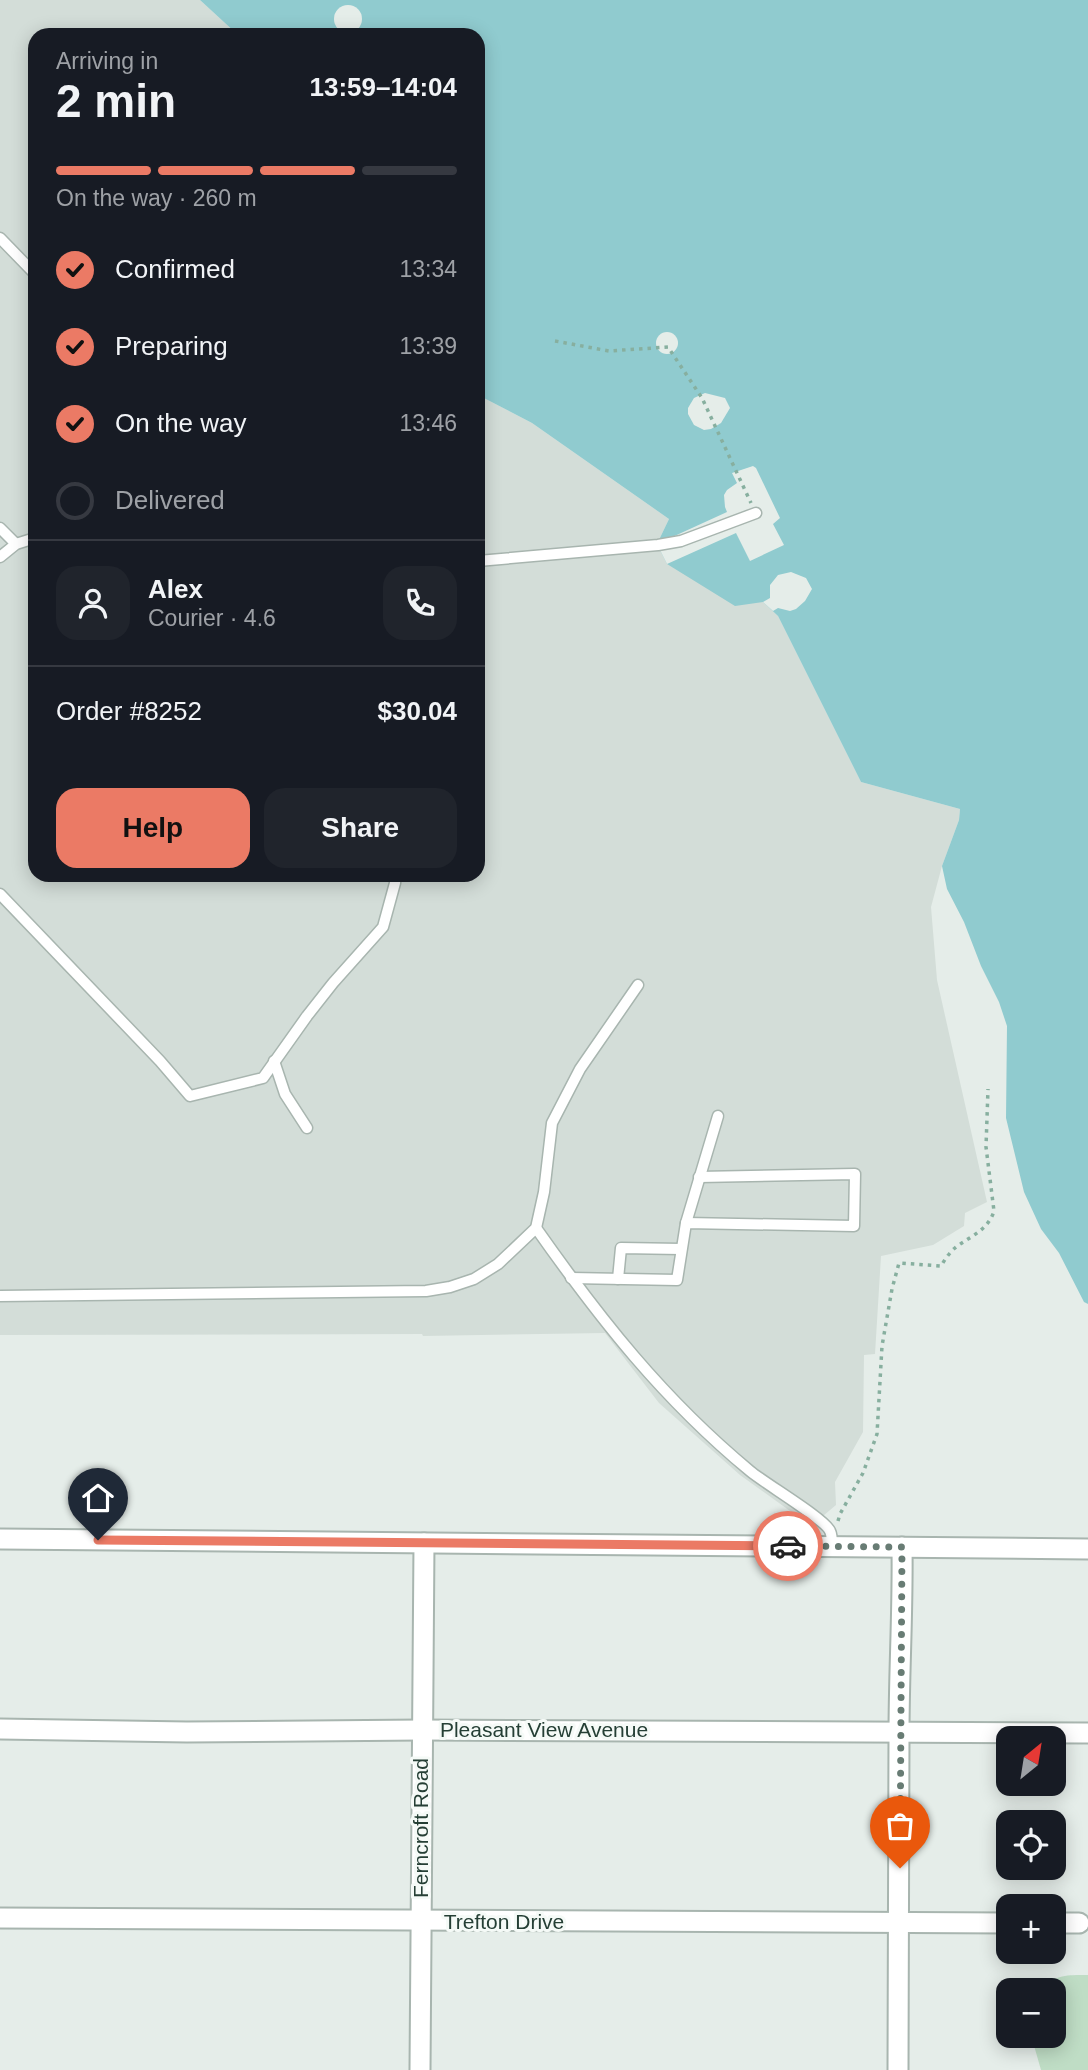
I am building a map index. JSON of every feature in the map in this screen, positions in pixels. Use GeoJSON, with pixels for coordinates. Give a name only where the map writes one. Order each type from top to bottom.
{"type":"FeatureCollection","features":[{"type":"Feature","properties":{"kind":"street"},"geometry":{"type":"LineString","coordinates":[[0,1539],[1088,1549]]}},
{"type":"Feature","properties":{"kind":"street","name":"Ferncroft Road"},"geometry":{"type":"LineString","coordinates":[[420,2070],[424,1543]]}},
{"type":"Feature","properties":{"kind":"street"},"geometry":{"type":"LineString","coordinates":[[898,2070],[902,1547]]}},
{"type":"Feature","properties":{"kind":"street","name":"Pleasant View Avenue"},"geometry":{"type":"LineString","coordinates":[[0,1728],[177,1732],[422,1730],[1088,1733]]}},
{"type":"Feature","properties":{"kind":"street","name":"Trefton Drive"},"geometry":{"type":"LineString","coordinates":[[0,1918],[996,1923]]}},
{"type":"Feature","properties":{"kind":"street"},"geometry":{"type":"LineString","coordinates":[[1066,1923],[1079,1923]]}},
{"type":"Feature","properties":{"kind":"lane"},"geometry":{"type":"LineString","coordinates":[[0,238],[28,267]]}},
{"type":"Feature","properties":{"kind":"lane"},"geometry":{"type":"LineString","coordinates":[[485,560],[670,543],[756,513]]}},
{"type":"Feature","properties":{"kind":"lane"},"geometry":{"type":"LineString","coordinates":[[0,528],[16,544]]}},
{"type":"Feature","properties":{"kind":"lane"},"geometry":{"type":"LineString","coordinates":[[0,557],[16,544],[28,540]]}},
{"type":"Feature","properties":{"kind":"lane"},"geometry":{"type":"LineString","coordinates":[[0,894],[160,1061],[190,1096],[263,1078],[333,983],[383,927],[396,882]]}},
{"type":"Feature","properties":{"kind":"lane"},"geometry":{"type":"LineString","coordinates":[[0,1296],[426,1291],[474,1279],[498,1264],[536,1228],[544,1192],[552,1123],[580,1069],[638,985]]}},
{"type":"Feature","properties":{"kind":"lane"},"geometry":{"type":"LineString","coordinates":[[274,1061],[285,1094],[307,1128]]}},
{"type":"Feature","properties":{"kind":"lane"},"geometry":{"type":"LineString","coordinates":[[571,1279],[677,1280],[686,1223],[718,1116]]}},
{"type":"Feature","properties":{"kind":"lane"},"geometry":{"type":"LineString","coordinates":[[686,1223],[854,1226],[855,1174],[699,1177]]}},
{"type":"Feature","properties":{"kind":"lane"},"geometry":{"type":"LineString","coordinates":[[536,1228],[588,1302],[656,1383],[729,1454],[769,1486],[823,1522],[832,1534],[832,1546]]}},
{"type":"Feature","properties":{"kind":"lane"},"geometry":{"type":"LineString","coordinates":[[618,1279],[621,1248],[681,1249]]}},
{"type":"Feature","properties":{"kind":"path"},"geometry":{"type":"LineString","coordinates":[[555,341],[609,352],[668,346],[702,398],[756,513]]}},
{"type":"Feature","properties":{"kind":"path"},"geometry":{"type":"LineString","coordinates":[[832,1546],[839,1514],[863,1474],[877,1434],[882,1346],[899,1263],[941,1266],[954,1248],[977,1234],[991,1220],[994,1212],[986,1147],[988,1089]]}},
{"type":"Feature","properties":{"kind":"shaded area"},"geometry":{"type":"Polygon","coordinates":[[[0,0],[200,0],[230,28],[28,28],[28,882],[485,882],[485,399],[532,423],[669,519],[657,544],[763,602],[778,616],[861,782],[960,809],[959,820],[931,907],[937,980],[987,1202],[965,1213],[964,1226],[933,1245],[881,1256],[875,1354],[864,1355],[863,1432],[835,1482],[836,1505],[811,1526],[740,1475],[659,1403],[605,1333],[423,1336],[0,1335],[0,0]]]}},
{"type":"Feature","properties":{"kind":"green space"},"geometry":{"type":"Polygon","coordinates":[[[1088,1975],[1088,2070],[1041,2070],[1035,2048],[1066,2048],[1066,1978],[1056,1978],[1088,1975]]]}},
{"type":"Feature","properties":{"kind":"water"},"geometry":{"type":"Polygon","coordinates":[[[200,0],[1088,0],[1088,1304],[1084,1302],[1059,1253],[1041,1229],[1024,1192],[1006,1118],[1007,1026],[964,922],[947,889],[942,866],[959,820],[960,809],[861,782],[778,616],[763,602],[735,606],[667,564],[657,544],[669,519],[532,423],[485,399],[485,28],[230,28],[200,0]]]}},
{"type":"Feature","properties":{"kind":"pier"},"geometry":{"type":"Polygon","coordinates":[[[343,6],[353,6],[361,14],[359,28],[337,28],[335,24],[335,14],[343,6]]]}},
{"type":"Feature","properties":{"kind":"pier"},"geometry":{"type":"Polygon","coordinates":[[[667,332],[675,335],[678,343],[675,351],[667,354],[659,351],[656,343],[659,335],[667,332]]]}},
{"type":"Feature","properties":{"kind":"pier"},"geometry":{"type":"Polygon","coordinates":[[[705,393],[725,398],[730,408],[721,423],[704,430],[694,425],[688,408],[694,398],[705,393]]]}},
{"type":"Feature","properties":{"kind":"pier"},"geometry":{"type":"Polygon","coordinates":[[[753,466],[780,518],[773,524],[784,545],[750,561],[736,533],[667,564],[657,544],[727,512],[724,495],[737,483],[732,473],[753,466]]]}},
{"type":"Feature","properties":{"kind":"pier"},"geometry":{"type":"Polygon","coordinates":[[[791,572],[806,578],[812,589],[796,609],[790,611],[778,608],[773,611],[763,602],[770,598],[770,585],[778,575],[791,572]]]}},
{"type":"Feature","properties":{"kind":"way so far"},"geometry":{"type":"LineString","coordinates":[[788,1546],[902,1547],[900,1868]]}},
{"type":"Feature","properties":{"kind":"route"},"geometry":{"type":"LineString","coordinates":[[98,1540],[788,1546]]}}]}
